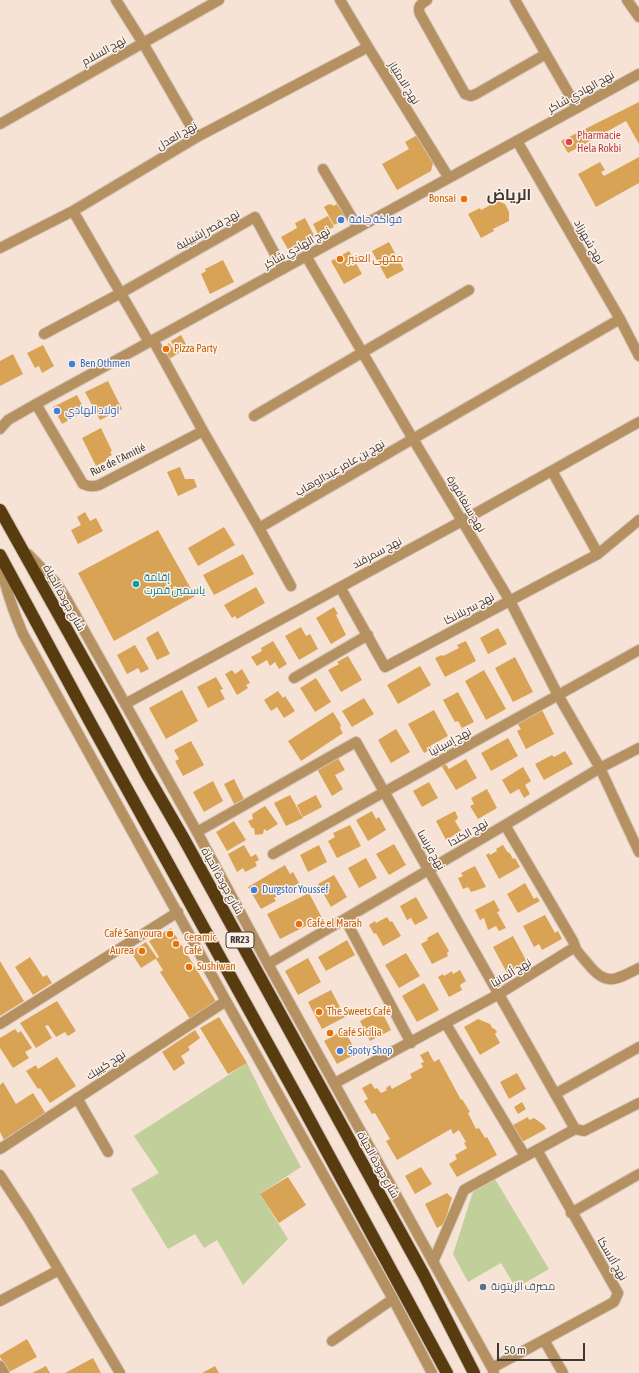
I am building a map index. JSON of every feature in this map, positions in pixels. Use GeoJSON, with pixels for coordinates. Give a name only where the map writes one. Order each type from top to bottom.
{"type":"FeatureCollection","features":[{"type":"Feature","properties":{"kind":"highway","name":"شارع جودة الحياة"},"geometry":{"type":"LineString","coordinates":[[0,510],[184,839],[424,1275],[474,1373]]}},
{"type":"Feature","properties":{"kind":"highway","name":"RR23"},"geometry":{"type":"LineString","coordinates":[[0,555],[90,722],[262,1032],[446,1373]]}},
{"type":"Feature","properties":{"kind":"street"},"geometry":{"type":"LineString","coordinates":[[116,0],[143,43],[197,137]]}},
{"type":"Feature","properties":{"kind":"street","name":"نهج السلام"},"geometry":{"type":"LineString","coordinates":[[0,124],[219,0]]}},
{"type":"Feature","properties":{"kind":"street","name":"نهج الامتياز"},"geometry":{"type":"LineString","coordinates":[[340,0],[449,178]]}},
{"type":"Feature","properties":{"kind":"street"},"geometry":{"type":"LineString","coordinates":[[427,0],[420,4],[420,14],[465,94],[471,96],[476,94],[546,54]]}},
{"type":"Feature","properties":{"kind":"street"},"geometry":{"type":"LineString","coordinates":[[515,0],[577,108]]}},
{"type":"Feature","properties":{"kind":"street"},"geometry":{"type":"LineString","coordinates":[[627,0],[639,17]]}},
{"type":"Feature","properties":{"kind":"street","name":"نهج العدل"},"geometry":{"type":"LineString","coordinates":[[0,248],[73,212],[197,137],[368,47]]}},
{"type":"Feature","properties":{"kind":"street","name":"نهج الهادي شاكر"},"geometry":{"type":"LineString","coordinates":[[0,429],[4,420],[36,404],[639,74]]}},
{"type":"Feature","properties":{"kind":"street","name":"نهج شهرزاد"},"geometry":{"type":"LineString","coordinates":[[517,141],[620,319],[639,356]]}},
{"type":"Feature","properties":{"kind":"street"},"geometry":{"type":"LineString","coordinates":[[323,169],[358,228]]}},
{"type":"Feature","properties":{"kind":"street"},"geometry":{"type":"LineString","coordinates":[[73,212],[151,341],[291,586]]}},
{"type":"Feature","properties":{"kind":"street","name":"نهج قصر إشبيلية"},"geometry":{"type":"LineString","coordinates":[[121,293],[255,217],[283,269]]}},
{"type":"Feature","properties":{"kind":"street","name":"نهج سنغافورة"},"geometry":{"type":"LineString","coordinates":[[306,256],[510,601],[558,695],[600,768],[639,852]]}},
{"type":"Feature","properties":{"kind":"street"},"geometry":{"type":"LineString","coordinates":[[254,416],[469,290]]}},
{"type":"Feature","properties":{"kind":"street"},"geometry":{"type":"LineString","coordinates":[[44,334],[121,293]]}},
{"type":"Feature","properties":{"kind":"street","name":"نهج بن عامر عبدالوهاب"},"geometry":{"type":"LineString","coordinates":[[259,528],[620,319]]}},
{"type":"Feature","properties":{"kind":"street","name":"Rue de l'Amitié"},"geometry":{"type":"LineString","coordinates":[[36,404],[83,484],[92,487],[99,485],[202,430]]}},
{"type":"Feature","properties":{"kind":"street","name":"نهج سمرقند"},"geometry":{"type":"LineString","coordinates":[[125,704],[462,521],[639,422]]}},
{"type":"Feature","properties":{"kind":"street"},"geometry":{"type":"LineString","coordinates":[[552,471],[598,554]]}},
{"type":"Feature","properties":{"kind":"street","name":"نهج سريلانكا"},"geometry":{"type":"LineString","coordinates":[[340,587],[385,667],[598,554],[639,520]]}},
{"type":"Feature","properties":{"kind":"street"},"geometry":{"type":"LineString","coordinates":[[21,546],[57,584],[197,832],[268,964],[493,1370]]}},
{"type":"Feature","properties":{"kind":"street"},"geometry":{"type":"LineString","coordinates":[[0,562],[13,609],[23,634],[393,1299],[432,1373]]}},
{"type":"Feature","properties":{"kind":"street"},"geometry":{"type":"LineString","coordinates":[[294,678],[368,635]]}},
{"type":"Feature","properties":{"kind":"street","name":"نهج إسبانيا"},"geometry":{"type":"LineString","coordinates":[[273,854],[639,650]]}},
{"type":"Feature","properties":{"kind":"street","name":"نهج فرنسا"},"geometry":{"type":"LineString","coordinates":[[197,832],[356,742],[575,1129]]}},
{"type":"Feature","properties":{"kind":"street","name":"نهج الكندا"},"geometry":{"type":"LineString","coordinates":[[268,964],[600,768],[639,748]]}},
{"type":"Feature","properties":{"kind":"street"},"geometry":{"type":"LineString","coordinates":[[505,825],[573,941],[575,948],[596,974],[604,979],[614,979],[625,976],[639,968]]}},
{"type":"Feature","properties":{"kind":"street"},"geometry":{"type":"LineString","coordinates":[[0,1024],[178,912]]}},
{"type":"Feature","properties":{"kind":"street"},"geometry":{"type":"LineString","coordinates":[[346,919],[411,1043]]}},
{"type":"Feature","properties":{"kind":"street","name":"نهج ألمانيا"},"geometry":{"type":"LineString","coordinates":[[335,1083],[446,1024],[575,948]]}},
{"type":"Feature","properties":{"kind":"street","name":"نهج كيبيك"},"geometry":{"type":"LineString","coordinates":[[0,1149],[226,1001]]}},
{"type":"Feature","properties":{"kind":"street"},"geometry":{"type":"LineString","coordinates":[[446,1024],[525,1156]]}},
{"type":"Feature","properties":{"kind":"street"},"geometry":{"type":"LineString","coordinates":[[555,1094],[639,1047]]}},
{"type":"Feature","properties":{"kind":"street"},"geometry":{"type":"LineString","coordinates":[[77,1098],[108,1152]]}},
{"type":"Feature","properties":{"kind":"street"},"geometry":{"type":"LineString","coordinates":[[433,1262],[446,1235],[464,1190],[575,1129],[584,1131],[639,1103]]}},
{"type":"Feature","properties":{"kind":"street","name":"نهج ألاسكا"},"geometry":{"type":"LineString","coordinates":[[493,1370],[614,1302],[618,1293],[571,1213],[537,1150]]}},
{"type":"Feature","properties":{"kind":"street"},"geometry":{"type":"LineString","coordinates":[[0,1174],[28,1218],[120,1373]]}},
{"type":"Feature","properties":{"kind":"street"},"geometry":{"type":"LineString","coordinates":[[571,1213],[639,1174]]}},
{"type":"Feature","properties":{"kind":"street"},"geometry":{"type":"LineString","coordinates":[[0,1301],[59,1270]]}},
{"type":"Feature","properties":{"kind":"street"},"geometry":{"type":"LineString","coordinates":[[332,1341],[393,1299]]}},
{"type":"Feature","properties":{"kind":"street"},"geometry":{"type":"LineString","coordinates":[[544,1340],[563,1373]]}},
{"type":"Feature","properties":{"kind":"street"},"geometry":{"type":"LineString","coordinates":[[0,1366],[4,1373]]}},
{"type":"Feature","properties":{"kind":"green space"},"geometry":{"type":"Polygon","coordinates":[[[247,1063],[301,1167],[260,1194],[288,1239],[243,1285],[217,1240],[204,1248],[195,1234],[168,1249],[131,1189],[159,1173],[134,1136],[247,1063]]]}},
{"type":"Feature","properties":{"kind":"green space"},"geometry":{"type":"Polygon","coordinates":[[[495,1179],[549,1269],[516,1288],[501,1263],[468,1282],[453,1254],[473,1192],[495,1179]]]}},
{"type":"Feature","properties":{"kind":"building"},"geometry":{"type":"Polygon","coordinates":[[[639,102],[639,144],[626,121],[568,153],[561,141],[639,102]]]}},
{"type":"Feature","properties":{"kind":"building"},"geometry":{"type":"Polygon","coordinates":[[[419,134],[432,155],[433,163],[431,171],[397,190],[382,164],[409,149],[405,142],[419,134]]]}},
{"type":"Feature","properties":{"kind":"building"},"geometry":{"type":"Polygon","coordinates":[[[639,157],[639,183],[596,207],[578,174],[600,162],[605,170],[601,172],[604,176],[639,157]]]}},
{"type":"Feature","properties":{"kind":"building"},"geometry":{"type":"Polygon","coordinates":[[[498,201],[505,204],[509,212],[509,221],[493,229],[494,231],[481,238],[468,214],[480,208],[481,210],[498,201]]]}},
{"type":"Feature","properties":{"kind":"building"},"geometry":{"type":"Polygon","coordinates":[[[332,204],[333,206],[337,204],[340,209],[344,207],[350,217],[334,225],[324,207],[332,204]]]}},
{"type":"Feature","properties":{"kind":"building"},"geometry":{"type":"Polygon","coordinates":[[[328,216],[334,227],[318,234],[313,224],[328,216]]]}},
{"type":"Feature","properties":{"kind":"building"},"geometry":{"type":"Polygon","coordinates":[[[305,218],[315,237],[289,251],[281,237],[297,228],[295,223],[305,218]]]}},
{"type":"Feature","properties":{"kind":"building"},"geometry":{"type":"Polygon","coordinates":[[[389,242],[404,270],[387,279],[372,251],[389,242]]]}},
{"type":"Feature","properties":{"kind":"building"},"geometry":{"type":"Polygon","coordinates":[[[349,251],[362,274],[344,284],[331,261],[349,251]]]}},
{"type":"Feature","properties":{"kind":"building"},"geometry":{"type":"Polygon","coordinates":[[[223,260],[234,282],[210,294],[201,274],[206,271],[205,269],[223,260]]]}},
{"type":"Feature","properties":{"kind":"building"},"geometry":{"type":"Polygon","coordinates":[[[181,335],[188,348],[178,354],[171,341],[181,335]]]}},
{"type":"Feature","properties":{"kind":"building"},"geometry":{"type":"Polygon","coordinates":[[[169,343],[177,354],[168,360],[164,350],[166,345],[169,343]]]}},
{"type":"Feature","properties":{"kind":"building"},"geometry":{"type":"Polygon","coordinates":[[[43,345],[54,366],[42,373],[39,366],[35,368],[27,353],[43,345]]]}},
{"type":"Feature","properties":{"kind":"building"},"geometry":{"type":"Polygon","coordinates":[[[13,354],[23,374],[0,386],[0,361],[13,354]]]}},
{"type":"Feature","properties":{"kind":"building"},"geometry":{"type":"Polygon","coordinates":[[[108,381],[122,409],[100,420],[85,392],[108,381]]]}},
{"type":"Feature","properties":{"kind":"building"},"geometry":{"type":"Polygon","coordinates":[[[77,395],[85,411],[62,424],[53,407],[77,395]]]}},
{"type":"Feature","properties":{"kind":"building"},"geometry":{"type":"Polygon","coordinates":[[[101,428],[112,451],[110,452],[112,455],[108,457],[109,459],[96,466],[82,438],[101,428]]]}},
{"type":"Feature","properties":{"kind":"building"},"geometry":{"type":"Polygon","coordinates":[[[180,467],[185,479],[194,479],[197,487],[178,496],[167,472],[180,467]]]}},
{"type":"Feature","properties":{"kind":"building"},"geometry":{"type":"Polygon","coordinates":[[[85,512],[90,521],[96,518],[103,531],[78,544],[71,530],[81,525],[77,517],[85,512]]]}},
{"type":"Feature","properties":{"kind":"building"},"geometry":{"type":"Polygon","coordinates":[[[224,527],[235,545],[198,566],[188,548],[224,527]]]}},
{"type":"Feature","properties":{"kind":"building","name":"إقامة ياسمين قمرت"},"geometry":{"type":"Polygon","coordinates":[[[158,530],[195,596],[114,641],[78,573],[158,530]]]}},
{"type":"Feature","properties":{"kind":"building"},"geometry":{"type":"Polygon","coordinates":[[[243,554],[254,574],[214,595],[203,575],[243,554]]]}},
{"type":"Feature","properties":{"kind":"building"},"geometry":{"type":"Polygon","coordinates":[[[256,587],[265,603],[237,619],[235,616],[232,618],[224,605],[256,587]]]}},
{"type":"Feature","properties":{"kind":"building"},"geometry":{"type":"Polygon","coordinates":[[[334,607],[338,614],[336,615],[346,635],[331,644],[316,618],[334,607]]]}},
{"type":"Feature","properties":{"kind":"building"},"geometry":{"type":"Polygon","coordinates":[[[301,627],[306,636],[310,634],[318,649],[299,660],[285,636],[301,627]]]}},
{"type":"Feature","properties":{"kind":"building"},"geometry":{"type":"Polygon","coordinates":[[[498,628],[507,644],[488,654],[480,638],[498,628]]]}},
{"type":"Feature","properties":{"kind":"building"},"geometry":{"type":"Polygon","coordinates":[[[158,631],[170,654],[157,660],[146,638],[158,631]]]}},
{"type":"Feature","properties":{"kind":"building"},"geometry":{"type":"Polygon","coordinates":[[[273,641],[287,664],[279,669],[275,662],[270,666],[267,660],[257,666],[251,657],[262,651],[261,648],[273,641]]]}},
{"type":"Feature","properties":{"kind":"building"},"geometry":{"type":"Polygon","coordinates":[[[466,641],[476,661],[445,677],[435,658],[442,655],[443,656],[459,648],[457,645],[466,641]]]}},
{"type":"Feature","properties":{"kind":"building"},"geometry":{"type":"Polygon","coordinates":[[[135,645],[149,669],[141,673],[138,668],[127,674],[117,655],[135,645]]]}},
{"type":"Feature","properties":{"kind":"building"},"geometry":{"type":"Polygon","coordinates":[[[348,656],[362,680],[341,692],[328,670],[339,664],[337,662],[348,656]]]}},
{"type":"Feature","properties":{"kind":"building"},"geometry":{"type":"Polygon","coordinates":[[[515,657],[533,692],[513,702],[495,668],[515,657]]]}},
{"type":"Feature","properties":{"kind":"building"},"geometry":{"type":"Polygon","coordinates":[[[420,666],[431,685],[398,704],[387,685],[420,666]]]}},
{"type":"Feature","properties":{"kind":"building"},"geometry":{"type":"Polygon","coordinates":[[[242,669],[250,683],[246,685],[248,688],[237,695],[225,674],[232,670],[235,674],[242,669]]]}},
{"type":"Feature","properties":{"kind":"building"},"geometry":{"type":"Polygon","coordinates":[[[484,670],[506,709],[486,720],[465,681],[484,670]]]}},
{"type":"Feature","properties":{"kind":"building"},"geometry":{"type":"Polygon","coordinates":[[[216,677],[223,689],[220,690],[225,699],[208,708],[197,687],[216,677]]]}},
{"type":"Feature","properties":{"kind":"building"},"geometry":{"type":"Polygon","coordinates":[[[316,678],[331,702],[315,712],[300,688],[316,678]]]}},
{"type":"Feature","properties":{"kind":"building"},"geometry":{"type":"Polygon","coordinates":[[[182,690],[198,721],[166,739],[149,708],[182,690]]]}},
{"type":"Feature","properties":{"kind":"building"},"geometry":{"type":"Polygon","coordinates":[[[278,691],[283,698],[285,696],[295,711],[284,718],[277,707],[271,711],[264,700],[278,691]]]}},
{"type":"Feature","properties":{"kind":"building"},"geometry":{"type":"Polygon","coordinates":[[[458,692],[474,722],[462,728],[458,721],[455,722],[443,700],[458,692]]]}},
{"type":"Feature","properties":{"kind":"building"},"geometry":{"type":"Polygon","coordinates":[[[364,698],[374,714],[352,727],[342,711],[364,698]]]}},
{"type":"Feature","properties":{"kind":"building"},"geometry":{"type":"Polygon","coordinates":[[[434,710],[448,736],[430,746],[432,749],[424,753],[408,724],[434,710]]]}},
{"type":"Feature","properties":{"kind":"building"},"geometry":{"type":"Polygon","coordinates":[[[542,710],[554,734],[526,749],[517,731],[521,729],[517,723],[542,710]]]}},
{"type":"Feature","properties":{"kind":"building"},"geometry":{"type":"Polygon","coordinates":[[[333,712],[341,725],[340,728],[343,733],[301,761],[288,741],[333,712]]]}},
{"type":"Feature","properties":{"kind":"building"},"geometry":{"type":"Polygon","coordinates":[[[396,729],[410,752],[391,763],[378,740],[396,729]]]}},
{"type":"Feature","properties":{"kind":"building"},"geometry":{"type":"Polygon","coordinates":[[[508,738],[518,756],[491,771],[481,753],[508,738]]]}},
{"type":"Feature","properties":{"kind":"building"},"geometry":{"type":"Polygon","coordinates":[[[191,741],[204,765],[183,776],[175,761],[179,759],[174,750],[191,741]]]}},
{"type":"Feature","properties":{"kind":"building"},"geometry":{"type":"Polygon","coordinates":[[[565,751],[573,764],[544,780],[535,764],[552,755],[554,757],[565,751]]]}},
{"type":"Feature","properties":{"kind":"building"},"geometry":{"type":"Polygon","coordinates":[[[338,758],[345,770],[335,775],[343,789],[332,796],[317,769],[338,758]]]}},
{"type":"Feature","properties":{"kind":"building"},"geometry":{"type":"Polygon","coordinates":[[[466,759],[477,778],[456,790],[441,765],[445,763],[449,769],[466,759]]]}},
{"type":"Feature","properties":{"kind":"building"},"geometry":{"type":"Polygon","coordinates":[[[523,767],[531,781],[525,785],[530,794],[524,798],[519,789],[510,794],[502,780],[523,767]]]}},
{"type":"Feature","properties":{"kind":"building"},"geometry":{"type":"Polygon","coordinates":[[[234,779],[244,799],[234,804],[224,784],[234,779]]]}},
{"type":"Feature","properties":{"kind":"building"},"geometry":{"type":"Polygon","coordinates":[[[213,781],[223,801],[204,812],[193,792],[213,781]]]}},
{"type":"Feature","properties":{"kind":"building"},"geometry":{"type":"Polygon","coordinates":[[[429,782],[438,798],[422,807],[413,791],[429,782]]]}},
{"type":"Feature","properties":{"kind":"building"},"geometry":{"type":"Polygon","coordinates":[[[487,789],[497,808],[478,819],[470,806],[474,804],[471,798],[487,789]]]}},
{"type":"Feature","properties":{"kind":"building"},"geometry":{"type":"Polygon","coordinates":[[[290,795],[303,818],[286,826],[274,803],[290,795]]]}},
{"type":"Feature","properties":{"kind":"building"},"geometry":{"type":"Polygon","coordinates":[[[316,795],[322,807],[303,817],[297,805],[316,795]]]}},
{"type":"Feature","properties":{"kind":"building"},"geometry":{"type":"Polygon","coordinates":[[[265,806],[278,824],[267,831],[264,829],[263,834],[255,835],[254,828],[252,828],[248,821],[253,819],[252,814],[265,806]]]}},
{"type":"Feature","properties":{"kind":"building"},"geometry":{"type":"Polygon","coordinates":[[[372,811],[376,819],[379,817],[386,830],[368,841],[356,820],[372,811]]]}},
{"type":"Feature","properties":{"kind":"building"},"geometry":{"type":"Polygon","coordinates":[[[455,811],[458,818],[455,821],[461,831],[446,840],[436,821],[455,811]]]}},
{"type":"Feature","properties":{"kind":"building"},"geometry":{"type":"Polygon","coordinates":[[[234,821],[246,840],[227,851],[216,832],[234,821]]]}},
{"type":"Feature","properties":{"kind":"building"},"geometry":{"type":"Polygon","coordinates":[[[350,825],[361,846],[337,858],[328,841],[335,837],[333,833],[350,825]]]}},
{"type":"Feature","properties":{"kind":"building"},"geometry":{"type":"Polygon","coordinates":[[[394,844],[406,865],[389,875],[376,854],[394,844]]]}},
{"type":"Feature","properties":{"kind":"building"},"geometry":{"type":"Polygon","coordinates":[[[244,845],[251,857],[256,854],[259,860],[255,862],[257,866],[245,872],[243,868],[237,872],[228,854],[244,845]]]}},
{"type":"Feature","properties":{"kind":"building"},"geometry":{"type":"Polygon","coordinates":[[[319,845],[327,862],[308,872],[300,855],[319,845]]]}},
{"type":"Feature","properties":{"kind":"building"},"geometry":{"type":"Polygon","coordinates":[[[503,845],[513,859],[515,858],[520,867],[499,879],[486,855],[489,853],[490,855],[497,851],[496,849],[503,845]]]}},
{"type":"Feature","properties":{"kind":"building"},"geometry":{"type":"Polygon","coordinates":[[[366,858],[377,878],[359,888],[348,868],[366,858]]]}},
{"type":"Feature","properties":{"kind":"building"},"geometry":{"type":"Polygon","coordinates":[[[285,865],[290,874],[293,872],[299,883],[274,898],[276,901],[261,909],[248,887],[285,865]]]}},
{"type":"Feature","properties":{"kind":"building"},"geometry":{"type":"Polygon","coordinates":[[[475,866],[486,887],[471,892],[468,887],[463,889],[458,878],[463,876],[461,873],[475,866]]]}},
{"type":"Feature","properties":{"kind":"building"},"geometry":{"type":"Polygon","coordinates":[[[334,875],[347,897],[331,907],[318,884],[334,875]]]}},
{"type":"Feature","properties":{"kind":"building"},"geometry":{"type":"Polygon","coordinates":[[[525,883],[534,899],[537,897],[540,901],[518,913],[507,894],[525,883]]]}},
{"type":"Feature","properties":{"kind":"building"},"geometry":{"type":"Polygon","coordinates":[[[309,893],[322,918],[280,939],[267,914],[309,893]]]}},
{"type":"Feature","properties":{"kind":"building"},"geometry":{"type":"Polygon","coordinates":[[[416,897],[428,918],[415,925],[411,918],[407,920],[400,906],[416,897]]]}},
{"type":"Feature","properties":{"kind":"building"},"geometry":{"type":"Polygon","coordinates":[[[494,900],[500,911],[497,912],[506,928],[499,931],[496,926],[488,930],[484,918],[480,920],[475,910],[494,900]]]}},
{"type":"Feature","properties":{"kind":"building"},"geometry":{"type":"Polygon","coordinates":[[[545,915],[555,933],[558,931],[562,939],[542,950],[539,944],[534,947],[523,926],[545,915]]]}},
{"type":"Feature","properties":{"kind":"building"},"geometry":{"type":"Polygon","coordinates":[[[387,917],[390,922],[392,921],[401,936],[383,946],[376,933],[374,934],[369,925],[375,921],[376,923],[387,917]]]}},
{"type":"Feature","properties":{"kind":"building"},"geometry":{"type":"Polygon","coordinates":[[[171,928],[217,1003],[190,1019],[160,972],[163,970],[156,959],[159,957],[149,941],[171,928]]]}},
{"type":"Feature","properties":{"kind":"building"},"geometry":{"type":"Polygon","coordinates":[[[438,932],[449,951],[447,953],[448,956],[432,964],[421,944],[428,940],[427,938],[438,932]]]}},
{"type":"Feature","properties":{"kind":"building"},"geometry":{"type":"Polygon","coordinates":[[[513,936],[527,962],[507,973],[493,947],[513,936]]]}},
{"type":"Feature","properties":{"kind":"building"},"geometry":{"type":"Polygon","coordinates":[[[347,940],[355,955],[326,971],[318,957],[347,940]]]}},
{"type":"Feature","properties":{"kind":"building"},"geometry":{"type":"Polygon","coordinates":[[[146,942],[157,958],[141,968],[131,952],[146,942]]]}},
{"type":"Feature","properties":{"kind":"building"},"geometry":{"type":"Polygon","coordinates":[[[406,953],[420,976],[399,988],[385,965],[406,953]]]}},
{"type":"Feature","properties":{"kind":"building"},"geometry":{"type":"Polygon","coordinates":[[[30,957],[43,977],[47,975],[52,983],[33,995],[15,967],[30,957]]]}},
{"type":"Feature","properties":{"kind":"building"},"geometry":{"type":"Polygon","coordinates":[[[308,958],[321,982],[298,995],[285,971],[308,958]]]}},
{"type":"Feature","properties":{"kind":"building"},"geometry":{"type":"Polygon","coordinates":[[[0,961],[24,1001],[0,1016],[0,961]]]}},
{"type":"Feature","properties":{"kind":"building"},"geometry":{"type":"Polygon","coordinates":[[[460,970],[466,981],[460,985],[462,990],[449,997],[438,977],[443,974],[444,976],[452,971],[453,974],[460,970]]]}},
{"type":"Feature","properties":{"kind":"building"},"geometry":{"type":"Polygon","coordinates":[[[424,983],[439,1010],[417,1022],[402,996],[424,983]]]}},
{"type":"Feature","properties":{"kind":"building"},"geometry":{"type":"Polygon","coordinates":[[[331,990],[345,1017],[322,1029],[308,1002],[331,990]]]}},
{"type":"Feature","properties":{"kind":"building"},"geometry":{"type":"Polygon","coordinates":[[[57,1001],[76,1031],[68,1036],[65,1032],[56,1037],[48,1025],[45,1026],[52,1038],[36,1048],[20,1023],[57,1001]]]}},
{"type":"Feature","properties":{"kind":"building"},"geometry":{"type":"Polygon","coordinates":[[[381,1010],[391,1030],[370,1041],[360,1021],[381,1010]]]}},
{"type":"Feature","properties":{"kind":"building"},"geometry":{"type":"Polygon","coordinates":[[[219,1017],[247,1063],[228,1074],[200,1028],[219,1017]]]}},
{"type":"Feature","properties":{"kind":"building"},"geometry":{"type":"Polygon","coordinates":[[[478,1019],[490,1024],[493,1029],[494,1028],[497,1032],[495,1034],[500,1043],[480,1055],[464,1027],[478,1019]]]}},
{"type":"Feature","properties":{"kind":"building"},"geometry":{"type":"Polygon","coordinates":[[[15,1029],[18,1033],[21,1031],[32,1048],[25,1052],[29,1058],[13,1068],[0,1048],[0,1038],[15,1029]]]}},
{"type":"Feature","properties":{"kind":"building"},"geometry":{"type":"Polygon","coordinates":[[[195,1030],[200,1038],[188,1047],[190,1050],[181,1056],[185,1063],[174,1071],[162,1052],[195,1030]]]}},
{"type":"Feature","properties":{"kind":"building"},"geometry":{"type":"Polygon","coordinates":[[[344,1030],[357,1053],[337,1064],[324,1041],[344,1030]]]}},
{"type":"Feature","properties":{"kind":"building"},"geometry":{"type":"Polygon","coordinates":[[[428,1051],[434,1062],[439,1059],[461,1100],[462,1099],[470,1112],[468,1113],[476,1129],[479,1128],[485,1138],[487,1137],[497,1155],[457,1177],[449,1164],[457,1159],[455,1155],[467,1148],[464,1143],[466,1142],[459,1130],[453,1134],[451,1129],[397,1160],[386,1141],[390,1139],[375,1113],[372,1114],[364,1101],[368,1099],[362,1088],[371,1083],[375,1089],[377,1088],[381,1093],[387,1090],[386,1088],[390,1085],[392,1089],[412,1078],[410,1074],[423,1067],[421,1063],[424,1062],[420,1055],[428,1051]]]}},
{"type":"Feature","properties":{"kind":"building"},"geometry":{"type":"Polygon","coordinates":[[[57,1057],[76,1086],[50,1103],[26,1071],[36,1065],[38,1069],[57,1057]]]}},
{"type":"Feature","properties":{"kind":"building"},"geometry":{"type":"Polygon","coordinates":[[[517,1073],[526,1089],[509,1099],[500,1082],[517,1073]]]}},
{"type":"Feature","properties":{"kind":"building"},"geometry":{"type":"Polygon","coordinates":[[[3,1082],[16,1104],[33,1093],[46,1114],[4,1140],[0,1132],[0,1085],[3,1082]]]}},
{"type":"Feature","properties":{"kind":"building"},"geometry":{"type":"Polygon","coordinates":[[[522,1102],[526,1109],[518,1114],[514,1107],[522,1102]]]}},
{"type":"Feature","properties":{"kind":"building"},"geometry":{"type":"Polygon","coordinates":[[[528,1117],[529,1120],[534,1118],[544,1125],[546,1129],[522,1142],[513,1125],[528,1117]]]}},
{"type":"Feature","properties":{"kind":"building"},"geometry":{"type":"Polygon","coordinates":[[[421,1167],[432,1184],[415,1194],[405,1176],[421,1167]]]}},
{"type":"Feature","properties":{"kind":"building"},"geometry":{"type":"Polygon","coordinates":[[[288,1177],[306,1205],[279,1223],[260,1194],[288,1177]]]}},
{"type":"Feature","properties":{"kind":"building"},"geometry":{"type":"Polygon","coordinates":[[[447,1193],[452,1198],[444,1224],[437,1228],[425,1204],[447,1193]]]}},
{"type":"Feature","properties":{"kind":"building"},"geometry":{"type":"Polygon","coordinates":[[[27,1339],[37,1357],[9,1372],[0,1355],[27,1339]]]}},
{"type":"Feature","properties":{"kind":"building"},"geometry":{"type":"Polygon","coordinates":[[[93,1358],[101,1373],[65,1373],[93,1358]]]}},
{"type":"Feature","properties":{"kind":"building"},"geometry":{"type":"Polygon","coordinates":[[[46,1366],[50,1373],[32,1373],[46,1366]]]}},
{"type":"Feature","properties":{"kind":"building"},"geometry":{"type":"Polygon","coordinates":[[[215,1366],[219,1373],[202,1373],[215,1366]]]}},
{"type":"Feature","properties":{"kind":"place","name":"Pharmacie Hela Rokbi"},"geometry":{"type":"Point","coordinates":[569,142]}},
{"type":"Feature","properties":{"kind":"place","name":"Bonsai"},"geometry":{"type":"Point","coordinates":[464,199]}},
{"type":"Feature","properties":{"kind":"place","name":"فواكة جافة"},"geometry":{"type":"Point","coordinates":[341,220]}},
{"type":"Feature","properties":{"kind":"place","name":"مقهى العنبر"},"geometry":{"type":"Point","coordinates":[340,259]}},
{"type":"Feature","properties":{"kind":"place","name":"Pizza Party"},"geometry":{"type":"Point","coordinates":[166,349]}},
{"type":"Feature","properties":{"kind":"place","name":"Ben Othmen"},"geometry":{"type":"Point","coordinates":[72,364]}},
{"type":"Feature","properties":{"kind":"place","name":"اولاد الهادي"},"geometry":{"type":"Point","coordinates":[57,411]}},
{"type":"Feature","properties":{"kind":"place","name":"إقامة ياسمين قمرت"},"geometry":{"type":"Point","coordinates":[136,584]}},
{"type":"Feature","properties":{"kind":"place","name":"Durgstor Youssef"},"geometry":{"type":"Point","coordinates":[254,890]}},
{"type":"Feature","properties":{"kind":"place","name":"Café el Marah"},"geometry":{"type":"Point","coordinates":[299,924]}},
{"type":"Feature","properties":{"kind":"place","name":"Café Sanyoura"},"geometry":{"type":"Point","coordinates":[170,934]}},
{"type":"Feature","properties":{"kind":"place","name":"Ceramic Café"},"geometry":{"type":"Point","coordinates":[176,944]}},
{"type":"Feature","properties":{"kind":"place","name":"Aurea"},"geometry":{"type":"Point","coordinates":[142,951]}},
{"type":"Feature","properties":{"kind":"place","name":"Sushiwan"},"geometry":{"type":"Point","coordinates":[189,967]}},
{"type":"Feature","properties":{"kind":"place","name":"The Sweets Café"},"geometry":{"type":"Point","coordinates":[319,1012]}},
{"type":"Feature","properties":{"kind":"place","name":"Café Sicilia"},"geometry":{"type":"Point","coordinates":[330,1033]}},
{"type":"Feature","properties":{"kind":"place","name":"Spoty Shop"},"geometry":{"type":"Point","coordinates":[340,1051]}},
{"type":"Feature","properties":{"kind":"place","name":"مصرف الزيتونة"},"geometry":{"type":"Point","coordinates":[483,1287]}},
{"type":"Feature","properties":{"kind":"district","name":"الرياض"},"geometry":{"type":"Point","coordinates":[509,195]}}]}
